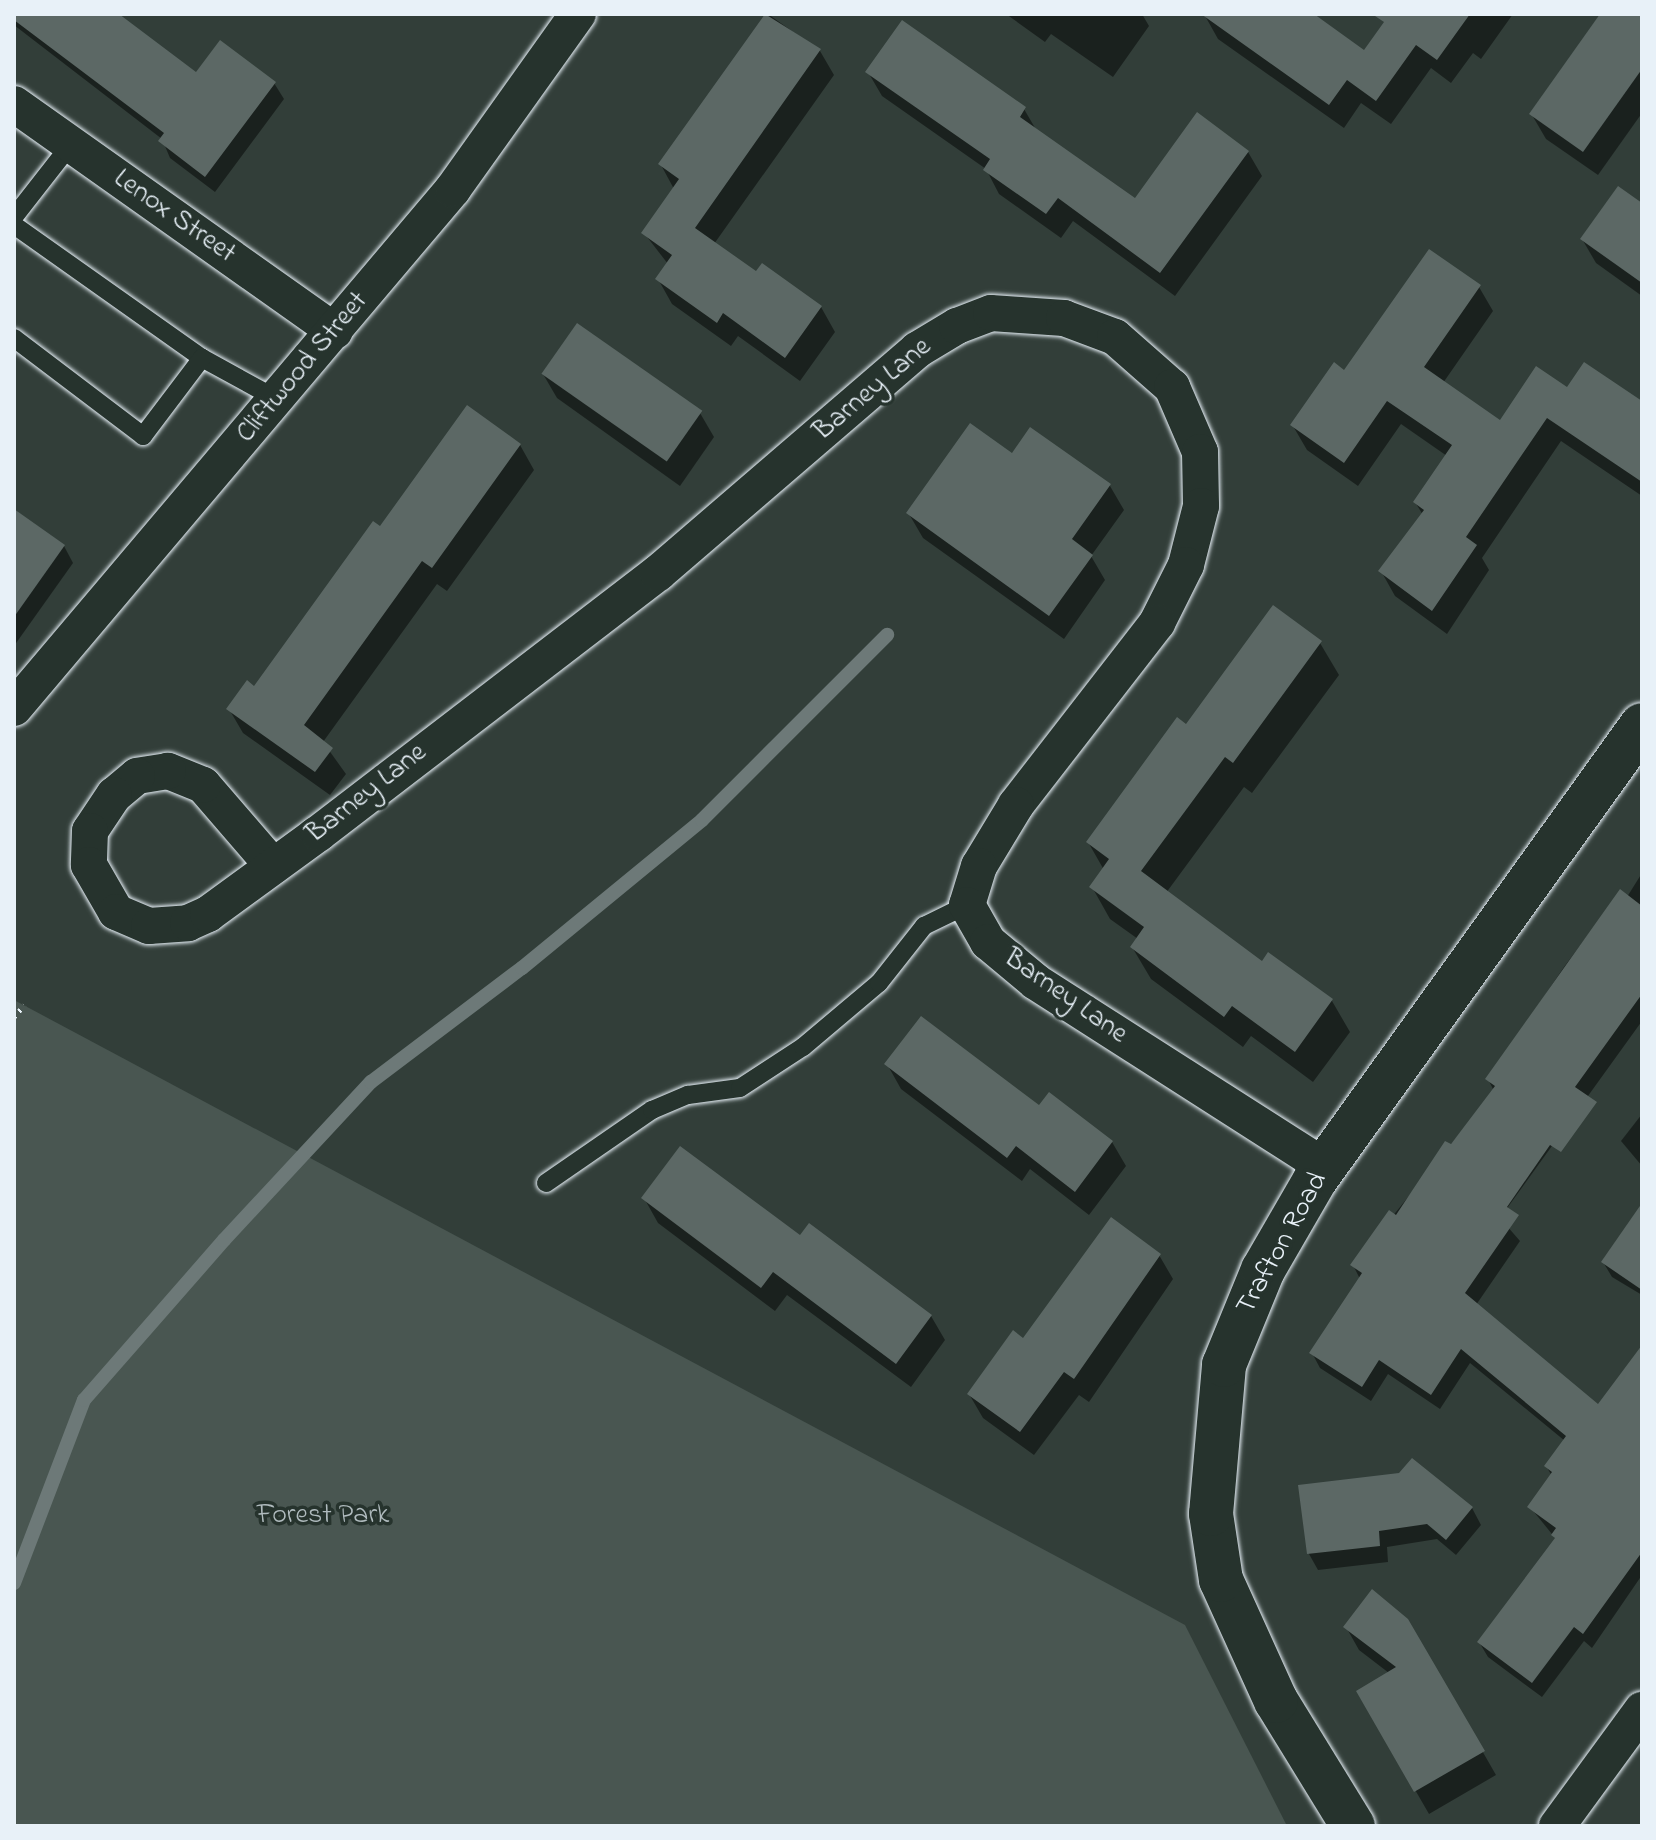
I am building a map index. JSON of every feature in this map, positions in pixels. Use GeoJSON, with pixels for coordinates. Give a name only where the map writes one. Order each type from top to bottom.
{"type":"FeatureCollection","features":[{"type":"Feature","properties":{"kind":"street","name":"Cliftwood Street"},"geometry":{"type":"LineString","coordinates":[[14,708],[453,189],[578,14]]}},
{"type":"Feature","properties":{"kind":"street","name":"Lenox Street"},"geometry":{"type":"LineString","coordinates":[[14,104],[335,331]]}},
{"type":"Feature","properties":{"kind":"street","name":"Barney Lane"},"geometry":{"type":"LineString","coordinates":[[273,866],[203,785],[168,771],[137,776],[114,795],[96,818],[88,847],[103,897],[131,922],[149,926],[188,923],[208,914],[273,866],[658,573],[917,350],[974,319],[1040,313],[1115,337],[1156,368],[1194,429],[1203,477],[1201,506],[1186,565],[1157,623],[1016,805],[974,876],[967,905],[988,942],[1036,982],[1325,1167]]}},
{"type":"Feature","properties":{"kind":"street","name":"Trafton Road"},"geometry":{"type":"LineString","coordinates":[[1353,1826],[1249,1649],[1221,1580],[1211,1514],[1219,1394],[1234,1333],[1263,1270],[1325,1167],[1642,725]]}},
{"type":"Feature","properties":{"kind":"street"},"geometry":{"type":"LineString","coordinates":[[1557,1826],[1642,1710]]}},
{"type":"Feature","properties":{"kind":"lane"},"geometry":{"type":"LineString","coordinates":[[14,217],[71,144]]}},
{"type":"Feature","properties":{"kind":"lane"},"geometry":{"type":"LineString","coordinates":[[14,225],[202,358],[277,399]]}},
{"type":"Feature","properties":{"kind":"lane"},"geometry":{"type":"LineString","coordinates":[[14,338],[143,436],[202,358]]}},
{"type":"Feature","properties":{"kind":"lane"},"geometry":{"type":"LineString","coordinates":[[546,1183],[652,1110],[688,1095],[740,1088],[803,1047],[879,983],[924,926],[967,905]]}},
{"type":"Feature","properties":{"kind":"path"},"geometry":{"type":"LineString","coordinates":[[14,1017],[24,1005]]}},
{"type":"Feature","properties":{"kind":"green space","name":"Forest Park"},"geometry":{"type":"Polygon","coordinates":[[[14,1000],[1185,1625],[1287,1826],[14,1826],[14,1000]]]}},
{"type":"Feature","properties":{"kind":"building"},"geometry":{"type":"Polygon","coordinates":[[[14,14],[119,14],[196,72],[220,40],[276,82],[205,177],[158,141],[164,133],[14,20],[14,14]]]}},
{"type":"Feature","properties":{"kind":"building"},"geometry":{"type":"Polygon","coordinates":[[[765,14],[821,49],[695,228],[756,271],[762,263],[822,306],[785,358],[723,313],[717,323],[655,279],[672,255],[641,233],[679,179],[658,164],[765,14]]]}},
{"type":"Feature","properties":{"kind":"building"},"geometry":{"type":"Polygon","coordinates":[[[1201,14],[1314,14],[1364,50],[1384,22],[1372,14],[1470,14],[1437,60],[1416,45],[1376,101],[1347,80],[1329,105],[1201,14]]]}},
{"type":"Feature","properties":{"kind":"building"},"geometry":{"type":"Polygon","coordinates":[[[1600,14],[1642,14],[1642,69],[1583,152],[1529,114],[1600,14]]]}},
{"type":"Feature","properties":{"kind":"building"},"geometry":{"type":"Polygon","coordinates":[[[902,20],[1026,107],[1020,117],[1135,198],[1197,112],[1249,151],[1160,273],[1058,198],[1046,214],[983,170],[990,159],[865,72],[902,20]]]}},
{"type":"Feature","properties":{"kind":"building"},"geometry":{"type":"Polygon","coordinates":[[[1618,186],[1642,203],[1642,283],[1580,239],[1618,186]]]}},
{"type":"Feature","properties":{"kind":"building"},"geometry":{"type":"Polygon","coordinates":[[[1429,249],[1481,285],[1424,367],[1500,420],[1536,366],[1567,387],[1584,362],[1642,401],[1642,482],[1547,418],[1466,537],[1477,545],[1432,611],[1378,571],[1424,510],[1413,502],[1452,445],[1387,401],[1344,463],[1290,425],[1334,362],[1344,370],[1429,249]]]}},
{"type":"Feature","properties":{"kind":"building"},"geometry":{"type":"Polygon","coordinates":[[[577,323],[702,411],[667,462],[541,374],[577,323]]]}},
{"type":"Feature","properties":{"kind":"building"},"geometry":{"type":"Polygon","coordinates":[[[467,405],[521,444],[432,568],[422,561],[304,725],[333,748],[315,772],[226,709],[247,680],[254,686],[373,521],[380,526],[467,405]]]}},
{"type":"Feature","properties":{"kind":"building"},"geometry":{"type":"Polygon","coordinates":[[[970,423],[1012,453],[1030,427],[1111,484],[1072,539],[1093,555],[1049,616],[906,513],[970,423]]]}},
{"type":"Feature","properties":{"kind":"building"},"geometry":{"type":"Polygon","coordinates":[[[14,509],[65,545],[14,617],[14,509]]]}},
{"type":"Feature","properties":{"kind":"building"},"geometry":{"type":"Polygon","coordinates":[[[1273,605],[1322,641],[1233,763],[1225,757],[1141,871],[1262,961],[1268,952],[1333,999],[1295,1052],[1232,1006],[1224,1017],[1130,947],[1144,927],[1089,887],[1109,859],[1086,842],[1177,717],[1186,724],[1273,605]]]}},
{"type":"Feature","properties":{"kind":"building"},"geometry":{"type":"Polygon","coordinates":[[[1620,889],[1642,906],[1642,994],[1575,1087],[1597,1102],[1561,1152],[1550,1145],[1507,1207],[1519,1215],[1465,1293],[1598,1404],[1642,1345],[1642,1552],[1583,1634],[1574,1627],[1532,1683],[1477,1642],[1555,1538],[1551,1535],[1556,1528],[1527,1507],[1552,1472],[1544,1466],[1566,1436],[1461,1349],[1431,1395],[1379,1360],[1362,1387],[1309,1353],[1362,1273],[1350,1265],[1389,1210],[1396,1215],[1445,1141],[1451,1144],[1495,1086],[1485,1079],[1620,889]]]}},
{"type":"Feature","properties":{"kind":"building"},"geometry":{"type":"Polygon","coordinates":[[[921,1016],[1039,1105],[1049,1092],[1113,1141],[1075,1192],[1016,1146],[1007,1158],[884,1064],[921,1016]]]}},
{"type":"Feature","properties":{"kind":"building"},"geometry":{"type":"Polygon","coordinates":[[[680,1146],[800,1235],[809,1223],[932,1315],[896,1364],[773,1272],[761,1288],[641,1198],[680,1146]]]}},
{"type":"Feature","properties":{"kind":"building"},"geometry":{"type":"Polygon","coordinates":[[[1642,1203],[1642,1290],[1601,1262],[1642,1203]]]}},
{"type":"Feature","properties":{"kind":"building"},"geometry":{"type":"Polygon","coordinates":[[[1111,1217],[1161,1254],[1074,1379],[1064,1372],[1020,1432],[967,1394],[1013,1330],[1023,1338],[1111,1217]]]}},
{"type":"Feature","properties":{"kind":"building"},"geometry":{"type":"Polygon","coordinates":[[[1412,1458],[1473,1507],[1446,1540],[1427,1524],[1379,1531],[1380,1546],[1307,1554],[1298,1485],[1399,1473],[1412,1458]]]}},
{"type":"Feature","properties":{"kind":"building"},"geometry":{"type":"Polygon","coordinates":[[[1372,1589],[1408,1619],[1485,1751],[1414,1792],[1356,1691],[1396,1667],[1343,1627],[1372,1589]]]}},
{"type":"Feature","properties":{"kind":"waterway"},"geometry":{"type":"LineString","coordinates":[[14,1583],[84,1400],[224,1240],[371,1082],[522,968],[702,820],[887,635]]}}]}
